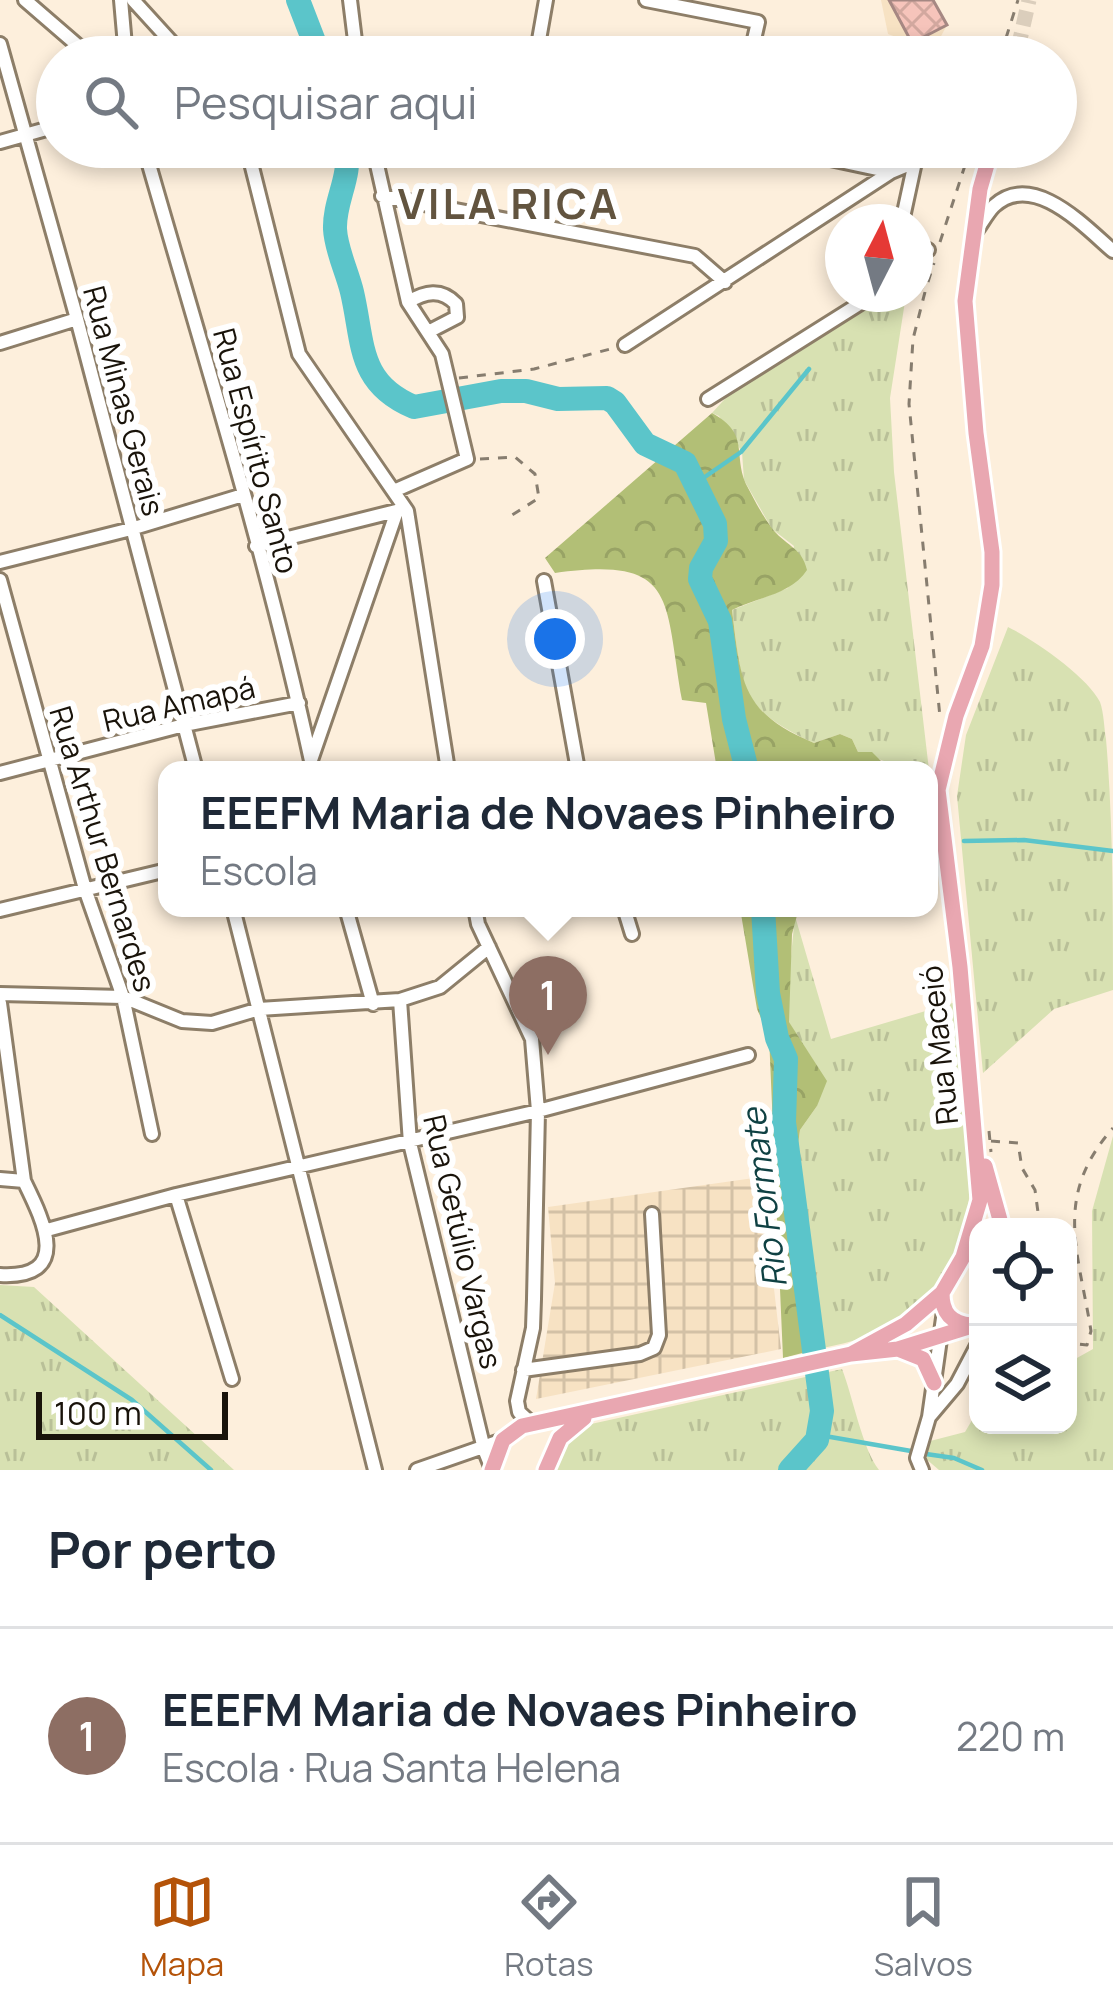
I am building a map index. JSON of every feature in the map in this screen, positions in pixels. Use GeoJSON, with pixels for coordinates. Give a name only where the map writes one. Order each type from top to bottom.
{"type":"FeatureCollection","features":[{"type":"Feature","properties":{"kind":"main road","name":"Rua Maceió"},"geometry":{"type":"LineString","coordinates":[[987,168],[972,236],[965,301],[992,585],[982,646],[956,716],[938,790],[984,1141],[1000,1218]]}},
{"type":"Feature","properties":{"kind":"main road","name":"Rua Maceió"},"geometry":{"type":"LineString","coordinates":[[977,1218],[984,1141]]}},
{"type":"Feature","properties":{"kind":"main road","name":"Rua Maceió"},"geometry":{"type":"LineString","coordinates":[[851,1354],[906,1324],[942,1293],[969,1256]]}},
{"type":"Feature","properties":{"kind":"main road"},"geometry":{"type":"LineString","coordinates":[[942,1293],[944,1311],[960,1324],[969,1325]]}},
{"type":"Feature","properties":{"kind":"main road","name":"Rua Maceió"},"geometry":{"type":"LineString","coordinates":[[503,1440],[522,1426],[851,1354],[898,1349],[973,1326]]}},
{"type":"Feature","properties":{"kind":"main road"},"geometry":{"type":"LineString","coordinates":[[898,1349],[923,1359],[934,1383]]}},
{"type":"Feature","properties":{"kind":"main road","name":"Rua Maceió"},"geometry":{"type":"LineString","coordinates":[[549,1461],[574,1424],[597,1411]]}},
{"type":"Feature","properties":{"kind":"main road"},"geometry":{"type":"LineString","coordinates":[[532,1424],[540,1430],[549,1461]]}},
{"type":"Feature","properties":{"kind":"main road"},"geometry":{"type":"LineString","coordinates":[[492,1470],[503,1440]]}},
{"type":"Feature","properties":{"kind":"street"},"geometry":{"type":"LineString","coordinates":[[25,0],[67,36]]}},
{"type":"Feature","properties":{"kind":"street"},"geometry":{"type":"LineString","coordinates":[[350,0],[354,36]]}},
{"type":"Feature","properties":{"kind":"street"},"geometry":{"type":"LineString","coordinates":[[540,36],[546,0]]}},
{"type":"Feature","properties":{"kind":"street"},"geometry":{"type":"LineString","coordinates":[[646,0],[758,22],[755,36]]}},
{"type":"Feature","properties":{"kind":"street"},"geometry":{"type":"LineString","coordinates":[[123,36],[121,5],[135,3],[165,36]]}},
{"type":"Feature","properties":{"kind":"street","name":"Rua Minas Gerais"},"geometry":{"type":"LineString","coordinates":[[0,44],[194,761]]}},
{"type":"Feature","properties":{"kind":"street"},"geometry":{"type":"LineString","coordinates":[[0,142],[36,133]]}},
{"type":"Feature","properties":{"kind":"street","name":"Rua Espírito Santo"},"geometry":{"type":"LineString","coordinates":[[150,168],[243,495],[311,761]]}},
{"type":"Feature","properties":{"kind":"street"},"geometry":{"type":"LineString","coordinates":[[252,168],[299,354],[395,490],[446,761]]}},
{"type":"Feature","properties":{"kind":"street"},"geometry":{"type":"LineString","coordinates":[[377,168],[408,302],[451,380],[456,426],[466,459],[395,490]]}},
{"type":"Feature","properties":{"kind":"street"},"geometry":{"type":"LineString","coordinates":[[872,168],[891,172]]}},
{"type":"Feature","properties":{"kind":"street"},"geometry":{"type":"LineString","coordinates":[[625,345],[901,168]]}},
{"type":"Feature","properties":{"kind":"street"},"geometry":{"type":"LineString","coordinates":[[906,204],[914,168]]}},
{"type":"Feature","properties":{"kind":"street"},"geometry":{"type":"LineString","coordinates":[[972,236],[995,205],[1029,195],[1073,216],[1113,251]]}},
{"type":"Feature","properties":{"kind":"street"},"geometry":{"type":"LineString","coordinates":[[382,196],[695,256],[725,282]]}},
{"type":"Feature","properties":{"kind":"street"},"geometry":{"type":"LineString","coordinates":[[408,302],[428,292],[449,296],[456,304],[457,317],[428,332]]}},
{"type":"Feature","properties":{"kind":"street"},"geometry":{"type":"LineString","coordinates":[[708,399],[846,312]]}},
{"type":"Feature","properties":{"kind":"street"},"geometry":{"type":"LineString","coordinates":[[0,343],[77,319]]}},
{"type":"Feature","properties":{"kind":"street"},"geometry":{"type":"LineString","coordinates":[[0,562],[243,495]]}},
{"type":"Feature","properties":{"kind":"street"},"geometry":{"type":"LineString","coordinates":[[256,546],[401,510]]}},
{"type":"Feature","properties":{"kind":"street"},"geometry":{"type":"LineString","coordinates":[[313,761],[401,510]]}},
{"type":"Feature","properties":{"kind":"street","name":"Rua Arthur Bernardes"},"geometry":{"type":"LineString","coordinates":[[0,580],[48,761],[123,997],[152,1134]]}},
{"type":"Feature","properties":{"kind":"street"},"geometry":{"type":"LineString","coordinates":[[544,581],[576,761]]}},
{"type":"Feature","properties":{"kind":"street","name":"Rua Amapá"},"geometry":{"type":"LineString","coordinates":[[0,773],[184,724],[299,703]]}},
{"type":"Feature","properties":{"kind":"street"},"geometry":{"type":"LineString","coordinates":[[0,910],[158,872]]}},
{"type":"Feature","properties":{"kind":"street"},"geometry":{"type":"LineString","coordinates":[[235,917],[375,1470]]}},
{"type":"Feature","properties":{"kind":"street"},"geometry":{"type":"LineString","coordinates":[[349,917],[373,1004]]}},
{"type":"Feature","properties":{"kind":"street"},"geometry":{"type":"LineString","coordinates":[[478,917],[532,1039],[538,1112],[533,1328],[517,1401],[519,1412],[532,1424]]}},
{"type":"Feature","properties":{"kind":"street"},"geometry":{"type":"LineString","coordinates":[[627,917],[632,934]]}},
{"type":"Feature","properties":{"kind":"street"},"geometry":{"type":"LineString","coordinates":[[0,1275],[34,1270],[44,1261],[49,1246],[47,1230],[24,1181],[0,999],[123,997],[195,1024],[259,1009],[400,1000],[440,987],[492,954]]}},
{"type":"Feature","properties":{"kind":"street","name":"Rua Getúlio Vargas"},"geometry":{"type":"LineString","coordinates":[[400,1000],[410,1143],[492,1470]]}},
{"type":"Feature","properties":{"kind":"street"},"geometry":{"type":"LineString","coordinates":[[47,1230],[176,1195],[538,1112],[748,1055]]}},
{"type":"Feature","properties":{"kind":"street"},"geometry":{"type":"LineString","coordinates":[[0,1179],[24,1181]]}},
{"type":"Feature","properties":{"kind":"street"},"geometry":{"type":"LineString","coordinates":[[176,1195],[232,1379]]}},
{"type":"Feature","properties":{"kind":"street"},"geometry":{"type":"LineString","coordinates":[[524,1370],[654,1348],[658,1335],[652,1214]]}},
{"type":"Feature","properties":{"kind":"street"},"geometry":{"type":"LineString","coordinates":[[922,1470],[917,1458],[929,1417],[944,1311]]}},
{"type":"Feature","properties":{"kind":"street"},"geometry":{"type":"LineString","coordinates":[[929,1417],[969,1361]]}},
{"type":"Feature","properties":{"kind":"street"},"geometry":{"type":"LineString","coordinates":[[417,1470],[503,1440]]}},
{"type":"Feature","properties":{"kind":"path"},"geometry":{"type":"LineString","coordinates":[[1014,36],[1018,0]]}},
{"type":"Feature","properties":{"kind":"path"},"geometry":{"type":"LineString","coordinates":[[933,242],[963,168]]}},
{"type":"Feature","properties":{"kind":"path"},"geometry":{"type":"LineString","coordinates":[[919,312],[909,404],[940,716]]}},
{"type":"Feature","properties":{"kind":"path"},"geometry":{"type":"LineString","coordinates":[[451,380],[534,369],[625,345]]}},
{"type":"Feature","properties":{"kind":"path"},"geometry":{"type":"LineString","coordinates":[[466,459],[515,457],[535,475],[539,497],[512,515]]}},
{"type":"Feature","properties":{"kind":"path"},"geometry":{"type":"LineString","coordinates":[[988,1121],[984,1141],[991,1158]]}},
{"type":"Feature","properties":{"kind":"path"},"geometry":{"type":"LineString","coordinates":[[1077,1344],[1087,1345],[1091,1331],[1074,1223],[1077,1186],[1094,1150],[1113,1128]]}},
{"type":"Feature","properties":{"kind":"path"},"geometry":{"type":"LineString","coordinates":[[984,1141],[1018,1143],[1022,1168],[1035,1190],[1039,1218]]}},
{"type":"Feature","properties":{"kind":"shaded area"},"geometry":{"type":"Polygon","coordinates":[[[881,0],[933,0],[947,25],[941,36],[888,34],[881,0]]]}},
{"type":"Feature","properties":{"kind":"shaded area"},"geometry":{"type":"Polygon","coordinates":[[[761,1177],[781,1349],[536,1399],[555,1283],[548,1207],[761,1177]]]}},
{"type":"Feature","properties":{"kind":"green space"},"geometry":{"type":"Polygon","coordinates":[[[849,312],[903,312],[890,398],[894,472],[928,761],[884,761],[858,752],[852,739],[840,734],[814,743],[771,718],[748,692],[732,610],[788,588],[794,546],[772,529],[744,480],[742,452],[719,416],[712,413],[753,368],[849,312]]]}},
{"type":"Feature","properties":{"kind":"green space"},"geometry":{"type":"Polygon","coordinates":[[[712,413],[736,437],[743,475],[761,512],[801,556],[807,570],[783,590],[732,610],[738,657],[749,692],[758,707],[790,732],[814,743],[840,734],[852,739],[858,752],[872,752],[881,761],[716,761],[706,703],[682,700],[672,635],[658,592],[644,579],[624,571],[555,573],[545,558],[712,413]]]}},
{"type":"Feature","properties":{"kind":"green space"},"geometry":{"type":"Polygon","coordinates":[[[1008,627],[1072,670],[1101,706],[1110,801],[1113,990],[1054,1009],[983,1073],[957,796],[966,735],[1008,627]]]}},
{"type":"Feature","properties":{"kind":"green space"},"geometry":{"type":"Polygon","coordinates":[[[742,917],[797,917],[789,1022],[827,1081],[800,1130],[796,1159],[797,1188],[807,1216],[800,1255],[814,1350],[783,1358],[769,1036],[757,1009],[742,917]]]}},
{"type":"Feature","properties":{"kind":"green space"},"geometry":{"type":"Polygon","coordinates":[[[795,917],[831,1039],[956,1002],[971,1134],[965,1221],[952,1260],[928,1295],[883,1330],[814,1350],[800,1254],[807,1215],[797,1188],[796,1159],[800,1130],[817,1106],[819,1069],[789,1023],[786,1007],[795,917]]]}},
{"type":"Feature","properties":{"kind":"green space"},"geometry":{"type":"Polygon","coordinates":[[[1113,1136],[1113,1470],[939,1470],[911,1446],[965,1432],[969,1425],[969,1434],[1077,1434],[1077,1358],[1093,1349],[1092,1211],[1113,1136]]]}},
{"type":"Feature","properties":{"kind":"green space"},"geometry":{"type":"Polygon","coordinates":[[[0,1285],[34,1287],[234,1470],[0,1470],[0,1285]]]}},
{"type":"Feature","properties":{"kind":"green space"},"geometry":{"type":"Polygon","coordinates":[[[842,1369],[879,1470],[550,1470],[555,1450],[582,1426],[842,1369]]]}},
{"type":"Feature","properties":{"kind":"building"},"geometry":{"type":"Polygon","coordinates":[[[889,0],[933,0],[947,25],[926,36],[908,36],[889,0]]]}},
{"type":"Feature","properties":{"kind":"waterway","name":"Rio Formate"},"geometry":{"type":"LineString","coordinates":[[298,0],[312,36]]}},
{"type":"Feature","properties":{"kind":"waterway","name":"Rio Formate"},"geometry":{"type":"LineString","coordinates":[[347,168],[335,218],[336,237],[366,360],[382,386],[414,407],[501,391],[558,399],[607,398],[645,444],[685,463],[715,524],[716,541],[700,579],[720,621],[745,761]]}},
{"type":"Feature","properties":{"kind":"waterway"},"geometry":{"type":"LineString","coordinates":[[696,483],[741,452],[809,369]]}},
{"type":"Feature","properties":{"kind":"waterway"},"geometry":{"type":"LineString","coordinates":[[964,841],[1024,840],[1113,851]]}},
{"type":"Feature","properties":{"kind":"waterway","name":"Rio Formate"},"geometry":{"type":"LineString","coordinates":[[764,917],[768,993],[786,1059],[784,1122],[822,1411],[817,1440],[790,1470]]}},
{"type":"Feature","properties":{"kind":"waterway"},"geometry":{"type":"LineString","coordinates":[[0,1315],[132,1400],[211,1470]]}},
{"type":"Feature","properties":{"kind":"waterway"},"geometry":{"type":"LineString","coordinates":[[819,1435],[911,1451]]}},
{"type":"Feature","properties":{"kind":"waterway"},"geometry":{"type":"LineString","coordinates":[[926,1454],[954,1458],[982,1470]]}},
{"type":"Feature","properties":{"kind":"tunnel"},"geometry":{"type":"LineString","coordinates":[[1021,36],[1029,0]]}},
{"type":"Feature","properties":{"kind":"place","name":"EEEFM Maria de Novaes Pinheiro"},"geometry":{"type":"Point","coordinates":[548,1055]}},
{"type":"Feature","properties":{"kind":"district","name":"VILA RICA"},"geometry":{"type":"Point","coordinates":[509,204]}}]}
